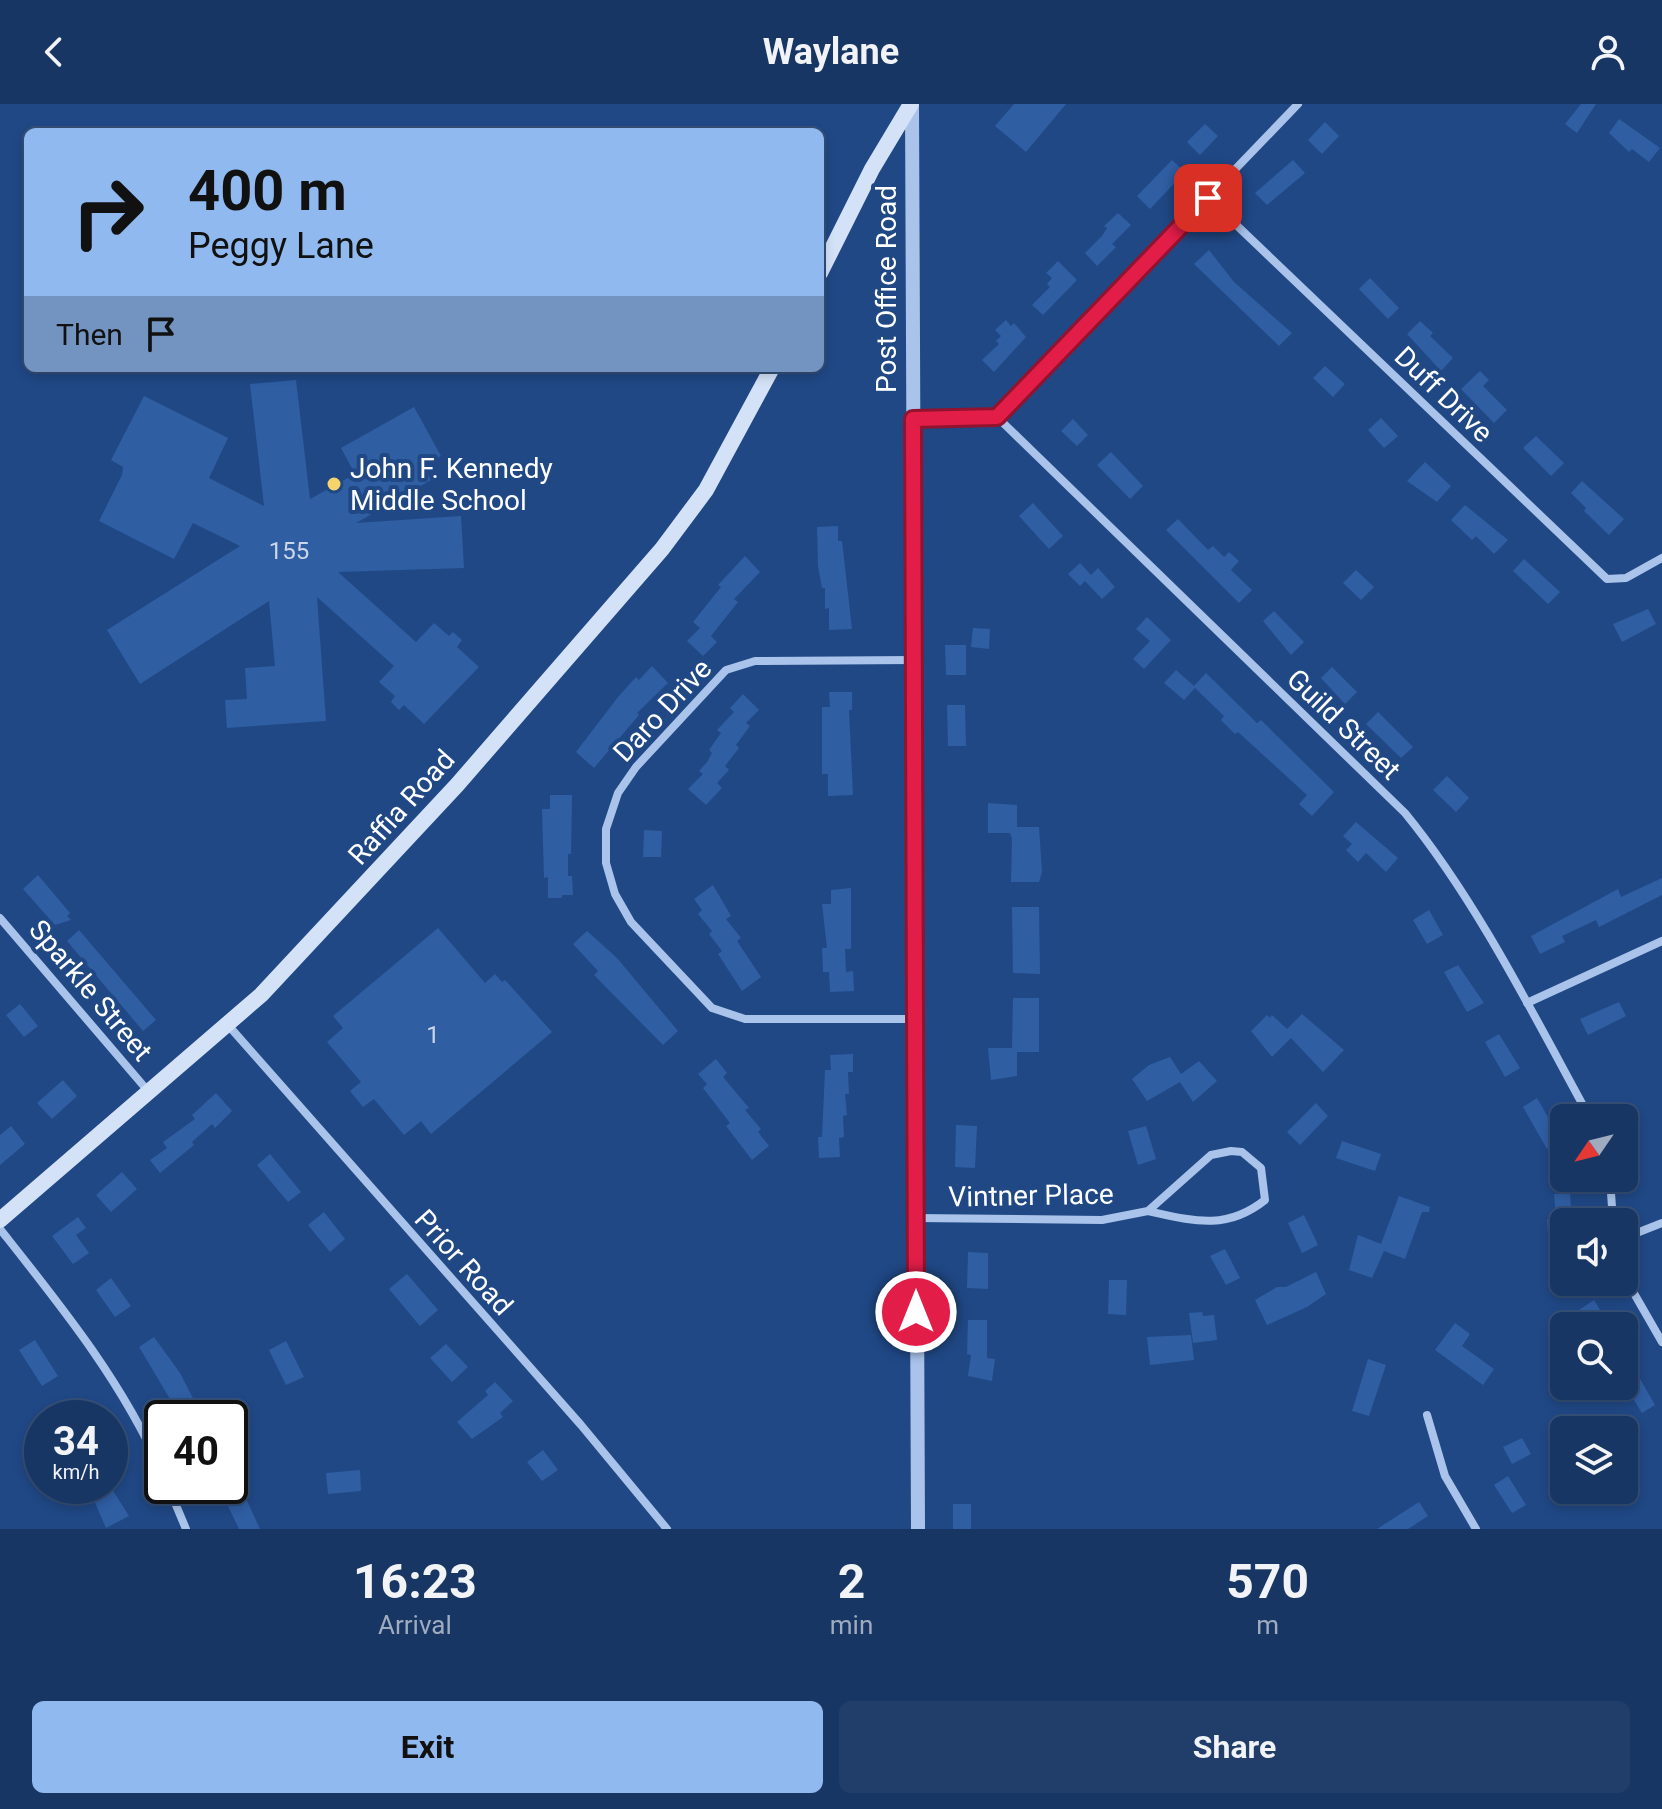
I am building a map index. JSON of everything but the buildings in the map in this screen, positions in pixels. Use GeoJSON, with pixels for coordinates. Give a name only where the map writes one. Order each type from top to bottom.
{"type":"FeatureCollection","features":[{"type":"Feature","properties":{"kind":"main road"},"geometry":{"type":"LineString","coordinates":[[824,265],[872,169],[911,104]]}},
{"type":"Feature","properties":{"kind":"main road","name":"Raffia Road"},"geometry":{"type":"LineString","coordinates":[[0,1220],[228,1025],[353,899],[662,549],[706,490],[770,372]]}},
{"type":"Feature","properties":{"kind":"street","name":"Post Office Road"},"geometry":{"type":"LineString","coordinates":[[911,104],[918,1529]]}},
{"type":"Feature","properties":{"kind":"street"},"geometry":{"type":"LineString","coordinates":[[913,419],[997,417],[1298,104]]}},
{"type":"Feature","properties":{"kind":"street","name":"Duff Drive"},"geometry":{"type":"LineString","coordinates":[[1208,198],[1607,579],[1626,578],[1662,558]]}},
{"type":"Feature","properties":{"kind":"street","name":"Guild Street"},"geometry":{"type":"LineString","coordinates":[[997,417],[1405,813],[1433,847],[1527,1003],[1582,1104]]}},
{"type":"Feature","properties":{"kind":"street","name":"Daro Drive"},"geometry":{"type":"LineString","coordinates":[[914,660],[755,661],[726,670],[636,767],[618,793],[606,829],[606,863],[615,894],[631,922],[712,1008],[745,1019],[914,1019]]}},
{"type":"Feature","properties":{"kind":"street","name":"Sparkle Street"},"geometry":{"type":"LineString","coordinates":[[0,918],[148,1091]]}},
{"type":"Feature","properties":{"kind":"street"},"geometry":{"type":"LineString","coordinates":[[1527,1003],[1662,941]]}},
{"type":"Feature","properties":{"kind":"street","name":"Prior Road"},"geometry":{"type":"LineString","coordinates":[[228,1025],[581,1425],[667,1529]]}},
{"type":"Feature","properties":{"kind":"street","name":"Vintner Place"},"geometry":{"type":"LineString","coordinates":[[915,1218],[1102,1220],[1148,1211],[1192,1221],[1236,1219],[1265,1200],[1261,1168],[1242,1152],[1211,1155],[1148,1211]]}},
{"type":"Feature","properties":{"kind":"street"},"geometry":{"type":"LineString","coordinates":[[1638,1232],[1662,1223]]}},
{"type":"Feature","properties":{"kind":"street"},"geometry":{"type":"LineString","coordinates":[[0,1229],[90,1344],[144,1431]]}},
{"type":"Feature","properties":{"kind":"street"},"geometry":{"type":"LineString","coordinates":[[1636,1296],[1662,1342]]}},
{"type":"Feature","properties":{"kind":"street"},"geometry":{"type":"LineString","coordinates":[[1427,1415],[1445,1476],[1476,1529]]}},
{"type":"Feature","properties":{"kind":"street"},"geometry":{"type":"LineString","coordinates":[[176,1504],[186,1529]]}},
{"type":"Feature","properties":{"kind":"place","name":"John F. Kennedy Middle School"},"geometry":{"type":"Point","coordinates":[334,484]}},
{"type":"Feature","properties":{"kind":"route"},"geometry":{"type":"LineString","coordinates":[[916,1312],[913,419],[997,417],[1208,198]]}}]}
